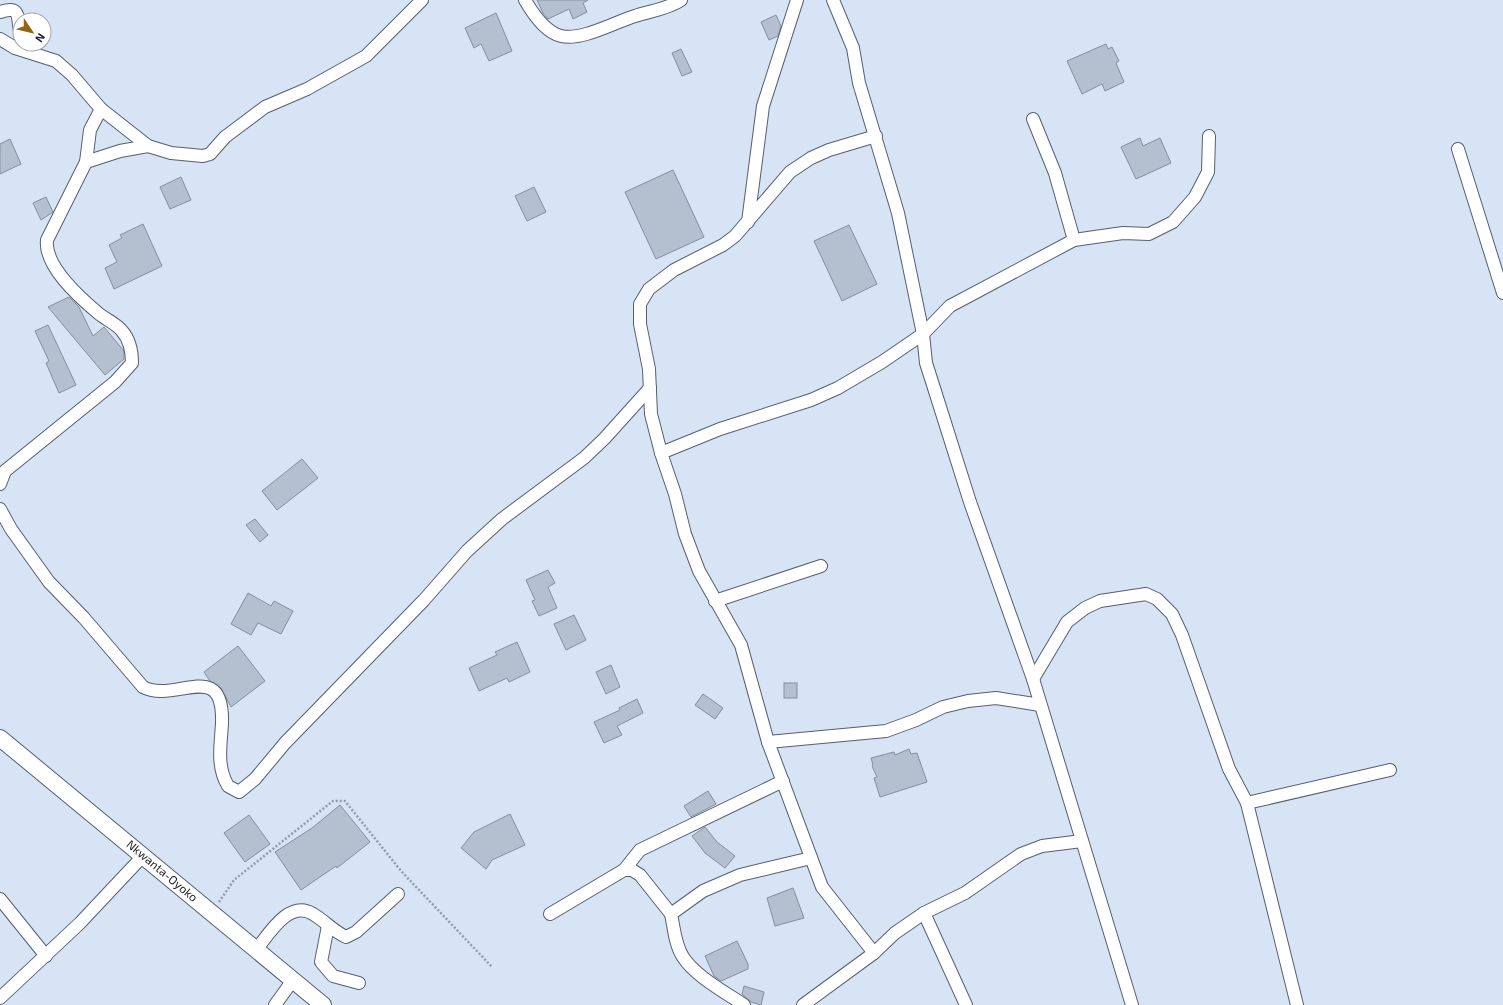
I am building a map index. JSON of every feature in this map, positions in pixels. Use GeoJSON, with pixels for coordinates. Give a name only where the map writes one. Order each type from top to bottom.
{"type":"FeatureCollection","features":[{"type":"Feature","properties":{"kind":"street"},"geometry":{"type":"LineString","coordinates":[[35,52],[56,61],[72,75],[101,109],[148,146],[171,153],[203,156],[210,154],[225,137],[265,107],[307,89],[366,56],[422,0]]}},
{"type":"Feature","properties":{"kind":"street"},"geometry":{"type":"LineString","coordinates":[[525,0],[532,12],[550,31],[560,36],[569,38],[592,32],[681,0]]}},
{"type":"Feature","properties":{"kind":"street"},"geometry":{"type":"LineString","coordinates":[[748,222],[763,106],[797,0]]}},
{"type":"Feature","properties":{"kind":"street"},"geometry":{"type":"LineString","coordinates":[[834,0],[853,48],[859,83],[898,213],[923,334],[926,363],[970,502],[1032,679],[1132,1005]]}},
{"type":"Feature","properties":{"kind":"street"},"geometry":{"type":"LineString","coordinates":[[0,12],[14,10],[16,12]]}},
{"type":"Feature","properties":{"kind":"street"},"geometry":{"type":"LineString","coordinates":[[0,39],[12,46]]}},
{"type":"Feature","properties":{"kind":"street"},"geometry":{"type":"LineString","coordinates":[[0,484],[5,471],[115,382],[132,363],[131,349],[122,330],[98,313],[74,291],[53,265],[46,247],[47,240],[86,162],[90,130],[101,109]]}},
{"type":"Feature","properties":{"kind":"street"},"geometry":{"type":"LineString","coordinates":[[1033,119],[1055,173],[1074,240]]}},
{"type":"Feature","properties":{"kind":"street"},"geometry":{"type":"LineString","coordinates":[[874,953],[822,887],[768,742],[741,645],[699,571],[685,534],[675,494],[661,453],[651,414],[649,369],[640,324],[640,304],[649,289],[674,270],[723,245],[735,236],[790,172],[811,158],[829,150],[876,136]]}},
{"type":"Feature","properties":{"kind":"street"},"geometry":{"type":"LineString","coordinates":[[661,453],[720,429],[811,400],[838,388],[923,334],[950,306],[1074,240],[1123,233],[1149,234],[1173,222],[1195,197],[1208,172],[1209,136]]}},
{"type":"Feature","properties":{"kind":"street"},"geometry":{"type":"LineString","coordinates":[[86,162],[120,151],[148,146]]}},
{"type":"Feature","properties":{"kind":"street"},"geometry":{"type":"LineString","coordinates":[[1458,149],[1503,293]]}},
{"type":"Feature","properties":{"kind":"street"},"geometry":{"type":"LineString","coordinates":[[0,509],[11,529],[49,582],[84,618],[143,687],[151,691],[160,691],[196,685],[207,686],[214,691],[220,699],[222,710],[220,752],[221,768],[228,786],[239,792],[255,779],[285,743],[424,600],[467,551],[502,519],[584,458],[604,439],[650,388]]}},
{"type":"Feature","properties":{"kind":"street"},"geometry":{"type":"LineString","coordinates":[[715,601],[821,566]]}},
{"type":"Feature","properties":{"kind":"street"},"geometry":{"type":"LineString","coordinates":[[1032,679],[1067,622],[1085,608],[1100,601],[1146,594],[1157,599],[1172,614],[1182,635],[1229,769],[1247,803],[1297,1005]]}},
{"type":"Feature","properties":{"kind":"street"},"geometry":{"type":"LineString","coordinates":[[768,742],[886,731],[916,720],[943,707],[968,701],[996,698],[1040,705]]}},
{"type":"Feature","properties":{"kind":"street","name":"Nkwanta-Oyoko"},"geometry":{"type":"LineString","coordinates":[[0,738],[323,1005]]}},
{"type":"Feature","properties":{"kind":"street"},"geometry":{"type":"LineString","coordinates":[[1247,803],[1390,770]]}},
{"type":"Feature","properties":{"kind":"street"},"geometry":{"type":"LineString","coordinates":[[550,914],[624,870],[640,850],[783,781]]}},
{"type":"Feature","properties":{"kind":"street"},"geometry":{"type":"LineString","coordinates":[[803,1005],[874,953],[895,933],[924,913],[965,893],[1021,854],[1042,846],[1082,841]]}},
{"type":"Feature","properties":{"kind":"street"},"geometry":{"type":"LineString","coordinates":[[0,998],[46,956],[143,856]]}},
{"type":"Feature","properties":{"kind":"street"},"geometry":{"type":"LineString","coordinates":[[671,914],[703,891],[740,876],[811,858]]}},
{"type":"Feature","properties":{"kind":"street"},"geometry":{"type":"LineString","coordinates":[[624,870],[632,870],[640,875],[671,914],[679,949],[688,963],[700,975],[744,1005]]}},
{"type":"Feature","properties":{"kind":"street"},"geometry":{"type":"LineString","coordinates":[[256,950],[281,920],[295,910],[303,909],[337,933],[346,937],[356,932],[398,894]]}},
{"type":"Feature","properties":{"kind":"street"},"geometry":{"type":"LineString","coordinates":[[0,899],[46,956]]}},
{"type":"Feature","properties":{"kind":"street"},"geometry":{"type":"LineString","coordinates":[[924,913],[966,1005]]}},
{"type":"Feature","properties":{"kind":"street"},"geometry":{"type":"LineString","coordinates":[[328,926],[321,962],[333,976],[360,983]]}},
{"type":"Feature","properties":{"kind":"street"},"geometry":{"type":"LineString","coordinates":[[275,1005],[293,980]]}},
{"type":"Feature","properties":{"kind":"path"},"geometry":{"type":"LineString","coordinates":[[211,912],[234,880],[333,801],[344,801],[401,871],[492,967]]}},
{"type":"Feature","properties":{"kind":"building"},"geometry":{"type":"Polygon","coordinates":[[[537,0],[588,0],[583,3],[587,12],[573,19],[569,9],[548,19],[543,13],[537,0]]]}},
{"type":"Feature","properties":{"kind":"building"},"geometry":{"type":"Polygon","coordinates":[[[496,13],[512,51],[489,61],[481,44],[474,48],[465,28],[496,13]]]}},
{"type":"Feature","properties":{"kind":"building"},"geometry":{"type":"Polygon","coordinates":[[[776,15],[781,26],[778,36],[769,40],[761,22],[776,15]]]}},
{"type":"Feature","properties":{"kind":"building"},"geometry":{"type":"Polygon","coordinates":[[[1106,44],[1108,49],[1112,47],[1119,61],[1116,63],[1124,82],[1105,91],[1102,84],[1082,94],[1067,61],[1106,44]]]}},
{"type":"Feature","properties":{"kind":"building"},"geometry":{"type":"Polygon","coordinates":[[[681,49],[692,72],[682,76],[672,53],[681,49]]]}},
{"type":"Feature","properties":{"kind":"building"},"geometry":{"type":"Polygon","coordinates":[[[1140,138],[1143,146],[1160,138],[1171,163],[1136,179],[1121,147],[1140,138]]]}},
{"type":"Feature","properties":{"kind":"building"},"geometry":{"type":"Polygon","coordinates":[[[10,139],[21,164],[0,174],[0,144],[10,139]]]}},
{"type":"Feature","properties":{"kind":"building"},"geometry":{"type":"Polygon","coordinates":[[[673,170],[704,237],[656,259],[625,192],[673,170]]]}},
{"type":"Feature","properties":{"kind":"building"},"geometry":{"type":"Polygon","coordinates":[[[181,177],[191,200],[170,209],[160,187],[181,177]]]}},
{"type":"Feature","properties":{"kind":"building"},"geometry":{"type":"Polygon","coordinates":[[[534,187],[546,212],[527,221],[515,196],[534,187]]]}},
{"type":"Feature","properties":{"kind":"building"},"geometry":{"type":"Polygon","coordinates":[[[46,197],[53,212],[41,220],[33,203],[46,197]]]}},
{"type":"Feature","properties":{"kind":"building"},"geometry":{"type":"Polygon","coordinates":[[[143,224],[162,266],[114,289],[105,268],[117,262],[109,245],[122,238],[120,235],[143,224]]]}},
{"type":"Feature","properties":{"kind":"building"},"geometry":{"type":"Polygon","coordinates":[[[849,225],[877,284],[842,301],[814,241],[849,225]]]}},
{"type":"Feature","properties":{"kind":"building"},"geometry":{"type":"Polygon","coordinates":[[[69,297],[79,307],[93,336],[104,327],[124,351],[124,359],[105,375],[48,307],[69,297]]]}},
{"type":"Feature","properties":{"kind":"building"},"geometry":{"type":"Polygon","coordinates":[[[48,325],[76,385],[59,393],[46,363],[49,361],[35,331],[48,325]]]}},
{"type":"Feature","properties":{"kind":"building"},"geometry":{"type":"Polygon","coordinates":[[[302,459],[318,478],[277,510],[262,491],[302,459]]]}},
{"type":"Feature","properties":{"kind":"building"},"geometry":{"type":"Polygon","coordinates":[[[255,519],[268,535],[260,542],[246,525],[255,519]]]}},
{"type":"Feature","properties":{"kind":"building"},"geometry":{"type":"Polygon","coordinates":[[[548,570],[555,583],[548,587],[557,608],[539,616],[532,601],[535,600],[526,580],[548,570]]]}},
{"type":"Feature","properties":{"kind":"building"},"geometry":{"type":"Polygon","coordinates":[[[248,593],[271,606],[274,601],[293,611],[281,634],[258,623],[251,635],[231,624],[248,593]]]}},
{"type":"Feature","properties":{"kind":"building"},"geometry":{"type":"Polygon","coordinates":[[[574,615],[586,640],[566,650],[554,624],[574,615]]]}},
{"type":"Feature","properties":{"kind":"building"},"geometry":{"type":"Polygon","coordinates":[[[517,642],[530,672],[509,682],[507,678],[479,691],[469,668],[497,655],[495,652],[517,642]]]}},
{"type":"Feature","properties":{"kind":"building"},"geometry":{"type":"Polygon","coordinates":[[[238,646],[265,681],[231,707],[221,688],[210,681],[204,672],[238,646]]]}},
{"type":"Feature","properties":{"kind":"building"},"geometry":{"type":"Polygon","coordinates":[[[611,665],[620,687],[606,694],[596,672],[611,665]]]}},
{"type":"Feature","properties":{"kind":"building"},"geometry":{"type":"Polygon","coordinates":[[[784,683],[797,683],[797,698],[784,698],[784,683]]]}},
{"type":"Feature","properties":{"kind":"building"},"geometry":{"type":"Polygon","coordinates":[[[703,694],[723,708],[715,719],[695,705],[703,694]]]}},
{"type":"Feature","properties":{"kind":"building"},"geometry":{"type":"Polygon","coordinates":[[[637,699],[643,713],[617,726],[622,735],[604,743],[594,722],[620,710],[619,708],[637,699]]]}},
{"type":"Feature","properties":{"kind":"building"},"geometry":{"type":"Polygon","coordinates":[[[909,749],[911,754],[917,753],[927,782],[880,797],[874,778],[877,777],[872,766],[871,758],[894,752],[895,755],[909,749]]]}},
{"type":"Feature","properties":{"kind":"building"},"geometry":{"type":"Polygon","coordinates":[[[708,791],[716,804],[691,817],[684,806],[708,791]]]}},
{"type":"Feature","properties":{"kind":"building"},"geometry":{"type":"Polygon","coordinates":[[[340,805],[370,842],[337,868],[336,866],[301,890],[275,852],[312,828],[340,805]]]}},
{"type":"Feature","properties":{"kind":"building"},"geometry":{"type":"Polygon","coordinates":[[[510,814],[525,845],[492,860],[486,869],[461,848],[474,832],[510,814]]]}},
{"type":"Feature","properties":{"kind":"building"},"geometry":{"type":"Polygon","coordinates":[[[249,815],[270,844],[245,862],[224,833],[249,815]]]}},
{"type":"Feature","properties":{"kind":"building"},"geometry":{"type":"Polygon","coordinates":[[[705,827],[717,842],[735,856],[725,868],[705,853],[692,836],[705,827]]]}},
{"type":"Feature","properties":{"kind":"building"},"geometry":{"type":"Polygon","coordinates":[[[793,888],[804,918],[775,926],[767,898],[793,888]]]}},
{"type":"Feature","properties":{"kind":"building"},"geometry":{"type":"Polygon","coordinates":[[[737,941],[748,964],[748,969],[721,981],[714,976],[705,956],[737,941]]]}},
{"type":"Feature","properties":{"kind":"building"},"geometry":{"type":"Polygon","coordinates":[[[744,986],[764,992],[761,1005],[751,1002],[742,994],[744,986]]]}}]}
